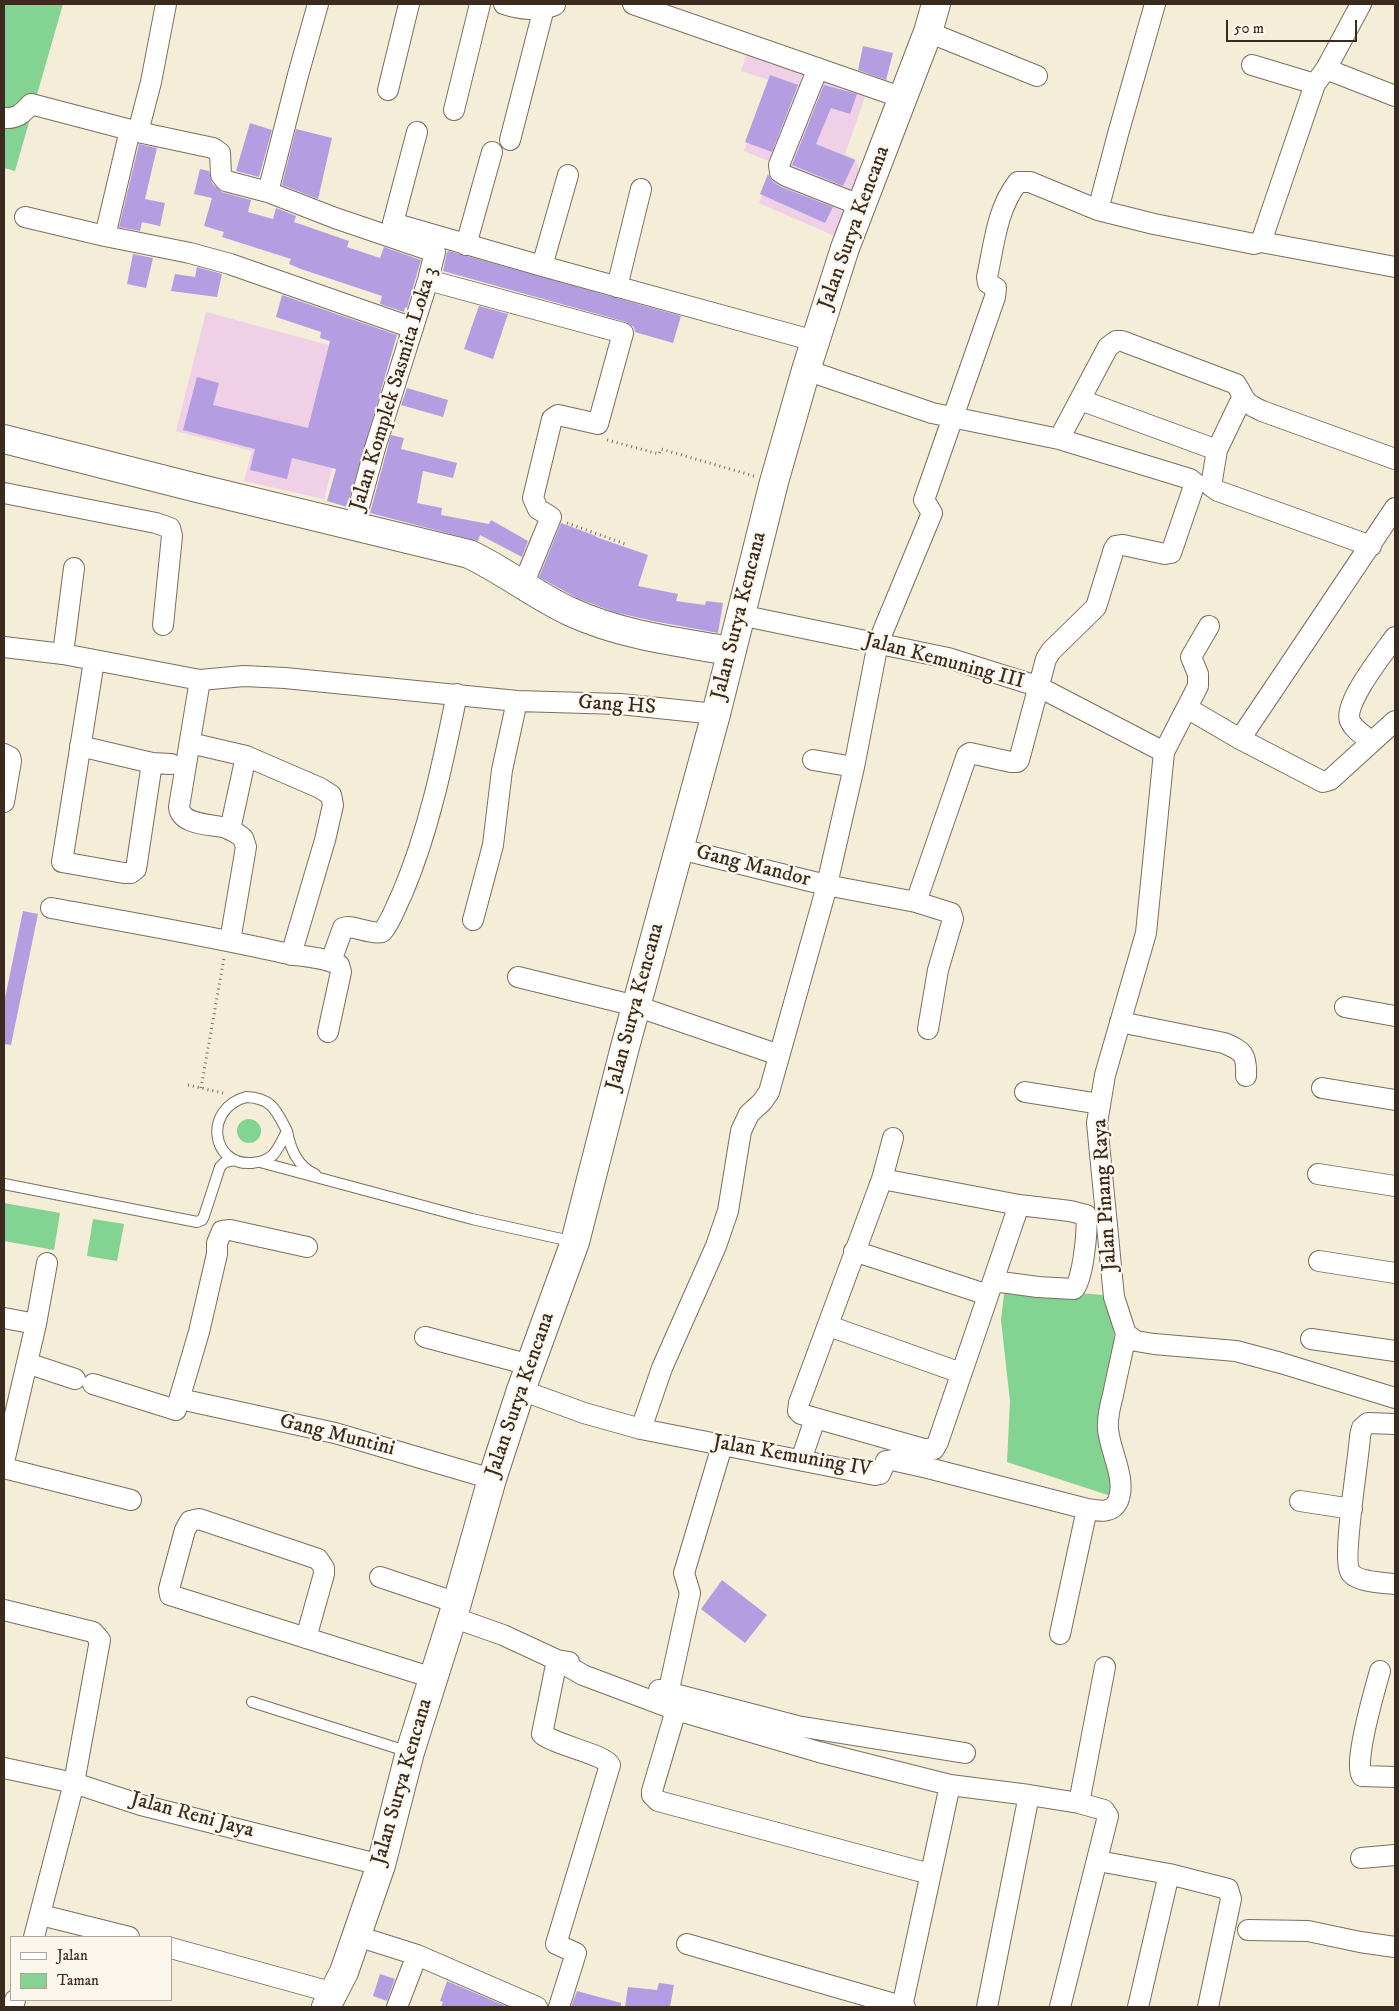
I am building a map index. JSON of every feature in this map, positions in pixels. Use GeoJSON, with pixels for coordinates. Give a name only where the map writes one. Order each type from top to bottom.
{"type":"FeatureCollection","features":[{"type":"Feature","properties":{"kind":"main road","name":"Jalan Surya Kencana"},"geometry":{"type":"LineString","coordinates":[[330,2000],[344,1972],[380,1865],[410,1752],[455,1610],[492,1479],[521,1390],[576,1242],[636,1006],[716,714],[730,651],[774,482],[806,370],[842,257],[928,32],[936,4]]}},
{"type":"Feature","properties":{"kind":"main road"},"geometry":{"type":"LineString","coordinates":[[4,439],[469,554],[492,565],[523,585],[572,612],[603,624],[627,632],[730,651]]}},
{"type":"Feature","properties":{"kind":"street"},"geometry":{"type":"LineString","coordinates":[[105,236],[134,131],[151,82],[166,4]]}},
{"type":"Feature","properties":{"kind":"street"},"geometry":{"type":"LineString","coordinates":[[4,118],[13,119],[21,115],[31,104],[134,131],[213,148],[220,153],[221,175],[226,181],[268,192],[318,4]]}},
{"type":"Feature","properties":{"kind":"street"},"geometry":{"type":"LineString","coordinates":[[388,90],[409,4]]}},
{"type":"Feature","properties":{"kind":"street"},"geometry":{"type":"LineString","coordinates":[[454,110],[480,4]]}},
{"type":"Feature","properties":{"kind":"street"},"geometry":{"type":"LineString","coordinates":[[504,4],[527,9],[550,6],[510,140]]}},
{"type":"Feature","properties":{"kind":"street"},"geometry":{"type":"LineString","coordinates":[[633,4],[903,98]]}},
{"type":"Feature","properties":{"kind":"street"},"geometry":{"type":"LineString","coordinates":[[1098,210],[1155,4]]}},
{"type":"Feature","properties":{"kind":"street"},"geometry":{"type":"LineString","coordinates":[[1261,242],[1321,77],[1360,4]]}},
{"type":"Feature","properties":{"kind":"street"},"geometry":{"type":"LineString","coordinates":[[928,32],[1037,76]]}},
{"type":"Feature","properties":{"kind":"street"},"geometry":{"type":"LineString","coordinates":[[1252,65],[1321,77],[1395,96]]}},
{"type":"Feature","properties":{"kind":"street"},"geometry":{"type":"LineString","coordinates":[[818,68],[779,165],[780,172],[862,206]]}},
{"type":"Feature","properties":{"kind":"street"},"geometry":{"type":"LineString","coordinates":[[417,132],[393,223],[466,245],[815,341]]}},
{"type":"Feature","properties":{"kind":"street"},"geometry":{"type":"LineString","coordinates":[[466,245],[492,152]]}},
{"type":"Feature","properties":{"kind":"street"},"geometry":{"type":"LineString","coordinates":[[542,266],[568,174]]}},
{"type":"Feature","properties":{"kind":"street"},"geometry":{"type":"LineString","coordinates":[[641,1429],[662,1368],[716,1246],[728,1211],[741,1131],[749,1114],[762,1102],[769,1092],[826,885],[854,767],[878,643],[932,512],[924,500],[995,297],[996,288],[988,283],[987,277],[1001,212],[1013,189],[1018,182],[1030,182],[1098,210],[1154,224],[1254,244],[1261,242],[1395,267]]}},
{"type":"Feature","properties":{"kind":"street"},"geometry":{"type":"LineString","coordinates":[[618,287],[641,190]]}},
{"type":"Feature","properties":{"kind":"street","name":"Jalan Komplek Sasmita Loka 3"},"geometry":{"type":"LineString","coordinates":[[268,192],[335,218],[435,252],[428,280],[375,448],[354,525]]}},
{"type":"Feature","properties":{"kind":"street"},"geometry":{"type":"LineString","coordinates":[[25,217],[105,236],[190,253],[230,264],[413,328]]}},
{"type":"Feature","properties":{"kind":"street"},"geometry":{"type":"LineString","coordinates":[[428,280],[623,333],[598,424],[558,415],[552,419],[533,498],[538,509],[551,517],[523,585]]}},
{"type":"Feature","properties":{"kind":"street"},"geometry":{"type":"LineString","coordinates":[[1060,440],[1108,347],[1116,341],[1122,341],[1226,379],[1236,384],[1242,398],[1249,405],[1262,411],[1395,459]]}},
{"type":"Feature","properties":{"kind":"street"},"geometry":{"type":"LineString","coordinates":[[806,370],[909,407],[1060,440],[1194,481],[1195,487],[1171,553],[1165,554],[1123,545],[1116,546],[1096,607],[1051,651],[1046,659],[1037,686],[1019,760],[1014,763],[970,753],[966,755],[916,902]]}},
{"type":"Feature","properties":{"kind":"street"},"geometry":{"type":"LineString","coordinates":[[1242,398],[1217,450],[1211,482],[1214,488],[1371,546]]}},
{"type":"Feature","properties":{"kind":"street"},"geometry":{"type":"LineString","coordinates":[[1086,402],[1217,450]]}},
{"type":"Feature","properties":{"kind":"street"},"geometry":{"type":"LineString","coordinates":[[4,493],[156,523],[170,528],[172,536],[163,625]]}},
{"type":"Feature","properties":{"kind":"street"},"geometry":{"type":"LineString","coordinates":[[1240,740],[1307,637],[1371,546],[1395,508]]}},
{"type":"Feature","properties":{"kind":"street"},"geometry":{"type":"LineString","coordinates":[[63,654],[74,568]]}},
{"type":"Feature","properties":{"kind":"street","name":"Jalan Kemuning III"},"geometry":{"type":"LineString","coordinates":[[740,614],[948,658],[1037,686],[1164,752]]}},
{"type":"Feature","properties":{"kind":"street"},"geometry":{"type":"LineString","coordinates":[[1164,752],[1199,680],[1191,657],[1209,626]]}},
{"type":"Feature","properties":{"kind":"street"},"geometry":{"type":"LineString","coordinates":[[1372,742],[1350,722],[1349,708],[1360,688],[1395,637]]}},
{"type":"Feature","properties":{"kind":"street","name":"Gang HS"},"geometry":{"type":"LineString","coordinates":[[4,647],[63,654],[200,680],[244,676],[285,678],[517,700],[620,704],[716,714]]}},
{"type":"Feature","properties":{"kind":"street"},"geometry":{"type":"LineString","coordinates":[[80,746],[161,764],[136,868],[131,872],[124,873],[62,862],[80,746],[94,661]]}},
{"type":"Feature","properties":{"kind":"street"},"geometry":{"type":"LineString","coordinates":[[200,680],[179,811],[191,820],[230,830],[243,838],[246,847],[227,949]]}},
{"type":"Feature","properties":{"kind":"street"},"geometry":{"type":"LineString","coordinates":[[332,961],[343,928],[347,926],[374,933],[382,932],[390,919],[411,874],[426,827],[457,694]]}},
{"type":"Feature","properties":{"kind":"street"},"geometry":{"type":"LineString","coordinates":[[473,920],[493,845],[502,770],[517,700]]}},
{"type":"Feature","properties":{"kind":"street"},"geometry":{"type":"LineString","coordinates":[[1187,708],[1240,740],[1323,782],[1330,780],[1395,721]]}},
{"type":"Feature","properties":{"kind":"street"},"geometry":{"type":"LineString","coordinates":[[190,743],[246,756],[320,788],[331,795],[333,805],[325,840],[291,955]]}},
{"type":"Feature","properties":{"kind":"street","name":"Jalan Pinang Raya"},"geometry":{"type":"LineString","coordinates":[[1126,1334],[1114,1296],[1097,1123],[1105,1075],[1148,921],[1164,752]]}},
{"type":"Feature","properties":{"kind":"street"},"geometry":{"type":"LineString","coordinates":[[4,754],[10,757],[11,761],[4,802]]}},
{"type":"Feature","properties":{"kind":"street"},"geometry":{"type":"LineString","coordinates":[[230,830],[246,756]]}},
{"type":"Feature","properties":{"kind":"street"},"geometry":{"type":"LineString","coordinates":[[813,760],[854,767]]}},
{"type":"Feature","properties":{"kind":"street","name":"Gang Mandor"},"geometry":{"type":"LineString","coordinates":[[680,849],[826,885],[916,902],[951,913],[953,916],[938,970],[928,1029]]}},
{"type":"Feature","properties":{"kind":"street"},"geometry":{"type":"LineString","coordinates":[[51,908],[227,949],[332,961],[339,965],[341,972],[328,1032]]}},
{"type":"Feature","properties":{"kind":"street"},"geometry":{"type":"LineString","coordinates":[[518,977],[636,1006],[779,1055]]}},
{"type":"Feature","properties":{"kind":"street"},"geometry":{"type":"LineString","coordinates":[[1345,1007],[1395,1016]]}},
{"type":"Feature","properties":{"kind":"street"},"geometry":{"type":"LineString","coordinates":[[1120,1022],[1224,1043],[1239,1049],[1247,1060],[1246,1076]]}},
{"type":"Feature","properties":{"kind":"street"},"geometry":{"type":"LineString","coordinates":[[1322,1088],[1395,1100]]}},
{"type":"Feature","properties":{"kind":"street"},"geometry":{"type":"LineString","coordinates":[[1025,1092],[1100,1104]]}},
{"type":"Feature","properties":{"kind":"street"},"geometry":{"type":"LineString","coordinates":[[893,1138],[882,1179],[798,1407],[800,1414],[931,1450],[934,1449],[1019,1205]]}},
{"type":"Feature","properties":{"kind":"street"},"geometry":{"type":"LineString","coordinates":[[1318,1174],[1395,1186]]}},
{"type":"Feature","properties":{"kind":"street"},"geometry":{"type":"LineString","coordinates":[[854,1251],[990,1288],[1072,1290],[1078,1284],[1086,1234],[1086,1215],[1070,1211],[1019,1205],[882,1179]]}},
{"type":"Feature","properties":{"kind":"street"},"geometry":{"type":"LineString","coordinates":[[27,1363],[174,1410],[177,1408],[180,1399],[199,1332],[217,1254],[217,1243],[222,1231],[230,1230],[307,1247]]}},
{"type":"Feature","properties":{"kind":"street"},"geometry":{"type":"LineString","coordinates":[[1319,1261],[1395,1273]]}},
{"type":"Feature","properties":{"kind":"street"},"geometry":{"type":"LineString","coordinates":[[4,1462],[36,1324],[47,1263]]}},
{"type":"Feature","properties":{"kind":"street"},"geometry":{"type":"LineString","coordinates":[[4,1318],[36,1324]]}},
{"type":"Feature","properties":{"kind":"street"},"geometry":{"type":"LineString","coordinates":[[829,1326],[961,1373]]}},
{"type":"Feature","properties":{"kind":"street"},"geometry":{"type":"LineString","coordinates":[[1060,1634],[1087,1509],[1101,1512],[1112,1509],[1117,1503],[1121,1492],[1120,1477],[1108,1428],[1109,1414],[1126,1334],[1136,1341],[1154,1344],[1236,1351],[1281,1362],[1395,1398]]}},
{"type":"Feature","properties":{"kind":"street"},"geometry":{"type":"LineString","coordinates":[[425,1337],[530,1366]]}},
{"type":"Feature","properties":{"kind":"street"},"geometry":{"type":"LineString","coordinates":[[1312,1339],[1395,1351]]}},
{"type":"Feature","properties":{"kind":"street","name":"Jalan Kemuning IV"},"geometry":{"type":"LineString","coordinates":[[521,1390],[584,1413],[641,1429],[875,1475],[880,1474],[886,1461],[892,1460],[1087,1509]]}},
{"type":"Feature","properties":{"kind":"street","name":"Gang Muntini"},"geometry":{"type":"LineString","coordinates":[[180,1399],[335,1433],[492,1479]]}},
{"type":"Feature","properties":{"kind":"street"},"geometry":{"type":"LineString","coordinates":[[801,1460],[815,1419]]}},
{"type":"Feature","properties":{"kind":"street"},"geometry":{"type":"LineString","coordinates":[[1395,1424],[1368,1423],[1362,1428],[1348,1544],[1351,1573],[1368,1580],[1395,1584]]}},
{"type":"Feature","properties":{"kind":"street"},"geometry":{"type":"LineString","coordinates":[[722,1446],[684,1572],[690,1593],[672,1702],[652,1795],[658,1801],[930,1874]]}},
{"type":"Feature","properties":{"kind":"street"},"geometry":{"type":"LineString","coordinates":[[4,1468],[131,1500]]}},
{"type":"Feature","properties":{"kind":"street"},"geometry":{"type":"LineString","coordinates":[[1300,1502],[1352,1509]]}},
{"type":"Feature","properties":{"kind":"street"},"geometry":{"type":"LineString","coordinates":[[306,1638],[324,1574],[324,1568],[318,1559],[198,1519],[190,1521],[185,1530],[169,1594],[306,1638],[433,1678]]}},
{"type":"Feature","properties":{"kind":"street"},"geometry":{"type":"LineString","coordinates":[[380,1577],[455,1610],[557,1660],[583,1675],[672,1702],[819,1752],[950,1785],[1079,1803],[1104,1810],[1108,1816],[1098,1861],[1060,2007]]}},
{"type":"Feature","properties":{"kind":"street"},"geometry":{"type":"LineString","coordinates":[[4,1610],[93,1632],[100,1640],[74,1783],[34,1936]]}},
{"type":"Feature","properties":{"kind":"street"},"geometry":{"type":"LineString","coordinates":[[557,1660],[542,1734],[575,1750],[606,1759],[610,1765],[556,1944],[576,1953],[559,2007]]}},
{"type":"Feature","properties":{"kind":"street"},"geometry":{"type":"LineString","coordinates":[[1079,1803],[1105,1667]]}},
{"type":"Feature","properties":{"kind":"street"},"geometry":{"type":"LineString","coordinates":[[1380,1671],[1364,1738],[1359,1769],[1362,1776],[1395,1777]]}},
{"type":"Feature","properties":{"kind":"street"},"geometry":{"type":"LineString","coordinates":[[672,1702],[798,1726],[965,1753]]}},
{"type":"Feature","properties":{"kind":"street","name":"Jalan Reni Jaya"},"geometry":{"type":"LineString","coordinates":[[4,1768],[74,1783],[141,1805],[380,1865]]}},
{"type":"Feature","properties":{"kind":"street"},"geometry":{"type":"LineString","coordinates":[[686,1944],[903,2007],[950,1785]]}},
{"type":"Feature","properties":{"kind":"street"},"geometry":{"type":"LineString","coordinates":[[987,2007],[1029,1795]]}},
{"type":"Feature","properties":{"kind":"street"},"geometry":{"type":"LineString","coordinates":[[1361,1858],[1395,1855]]}},
{"type":"Feature","properties":{"kind":"street"},"geometry":{"type":"LineString","coordinates":[[1098,1861],[1169,1874],[1228,1889],[1231,1894],[1208,2007]]}},
{"type":"Feature","properties":{"kind":"street"},"geometry":{"type":"LineString","coordinates":[[1138,2007],[1169,1874]]}},
{"type":"Feature","properties":{"kind":"street"},"geometry":{"type":"LineString","coordinates":[[41,1915],[125,1936]]}},
{"type":"Feature","properties":{"kind":"street"},"geometry":{"type":"LineString","coordinates":[[1248,1930],[1308,1931],[1395,1947]]}},
{"type":"Feature","properties":{"kind":"street"},"geometry":{"type":"LineString","coordinates":[[357,1936],[417,1955],[537,2007]]}},
{"type":"Feature","properties":{"kind":"street"},"geometry":{"type":"LineString","coordinates":[[172,1948],[330,2000]]}},
{"type":"Feature","properties":{"kind":"street"},"geometry":{"type":"LineString","coordinates":[[398,2007],[417,1955]]}},
{"type":"Feature","properties":{"kind":"lane"},"geometry":{"type":"LineString","coordinates":[[330,1180],[311,1173],[302,1165],[289,1143],[287,1131],[278,1113],[265,1101],[246,1097],[237,1100],[222,1112],[217,1130],[222,1148],[227,1155],[235,1160],[244,1163],[260,1162],[472,1219],[576,1242]]}},
{"type":"Feature","properties":{"kind":"lane"},"geometry":{"type":"LineString","coordinates":[[260,1162],[271,1156],[287,1131]]}},
{"type":"Feature","properties":{"kind":"lane"},"geometry":{"type":"LineString","coordinates":[[4,1184],[197,1222],[202,1220],[204,1216],[220,1167],[225,1162],[235,1160]]}},
{"type":"Feature","properties":{"kind":"lane"},"geometry":{"type":"LineString","coordinates":[[252,1702],[410,1752]]}},
{"type":"Feature","properties":{"kind":"path"},"geometry":{"type":"LineString","coordinates":[[598,424],[605,425],[602,439],[659,454],[661,449],[774,482]]}},
{"type":"Feature","properties":{"kind":"path"},"geometry":{"type":"LineString","coordinates":[[551,517],[625,544]]}},
{"type":"Feature","properties":{"kind":"path"},"geometry":{"type":"LineString","coordinates":[[201,1088],[227,949]]}},
{"type":"Feature","properties":{"kind":"path"},"geometry":{"type":"LineString","coordinates":[[188,1085],[227,1094],[237,1100]]}},
{"type":"Feature","properties":{"kind":"shaded area"},"geometry":{"type":"Polygon","coordinates":[[[750,43],[869,86],[845,154],[855,159],[860,170],[872,175],[846,241],[759,203],[776,164],[744,151],[769,80],[741,71],[750,43]]]}},
{"type":"Feature","properties":{"kind":"shaded area"},"geometry":{"type":"Polygon","coordinates":[[[206,312],[362,354],[324,499],[244,481],[252,451],[176,431],[206,312]]]}},
{"type":"Feature","properties":{"kind":"green space"},"geometry":{"type":"Polygon","coordinates":[[[4,4],[63,4],[15,171],[4,168],[4,4]]]}},
{"type":"Feature","properties":{"kind":"green space"},"geometry":{"type":"Polygon","coordinates":[[[249,1119],[258,1122],[261,1131],[258,1140],[249,1143],[240,1140],[237,1131],[240,1122],[249,1119]]]}},
{"type":"Feature","properties":{"kind":"green space"},"geometry":{"type":"Polygon","coordinates":[[[4,1203],[60,1213],[54,1250],[4,1241],[4,1203]]]}},
{"type":"Feature","properties":{"kind":"green space"},"geometry":{"type":"Polygon","coordinates":[[[93,1219],[124,1224],[117,1261],[87,1256],[93,1219]]]}},
{"type":"Feature","properties":{"kind":"green space"},"geometry":{"type":"Polygon","coordinates":[[[1005,1286],[1113,1296],[1117,1498],[1007,1462],[1010,1401],[1001,1320],[1005,1286]]]}},
{"type":"Feature","properties":{"kind":"building"},"geometry":{"type":"Polygon","coordinates":[[[863,46],[893,53],[886,80],[858,70],[863,46]]]}},
{"type":"Feature","properties":{"kind":"building"},"geometry":{"type":"Polygon","coordinates":[[[770,75],[798,85],[772,152],[745,142],[770,75]]]}},
{"type":"Feature","properties":{"kind":"building"},"geometry":{"type":"Polygon","coordinates":[[[824,85],[857,94],[850,114],[831,108],[816,144],[855,160],[843,186],[792,165],[824,85]]]}},
{"type":"Feature","properties":{"kind":"building"},"geometry":{"type":"Polygon","coordinates":[[[250,123],[272,130],[259,177],[236,171],[250,123]]]}},
{"type":"Feature","properties":{"kind":"building"},"geometry":{"type":"Polygon","coordinates":[[[296,129],[332,138],[318,199],[282,185],[296,129]]]}},
{"type":"Feature","properties":{"kind":"building"},"geometry":{"type":"Polygon","coordinates":[[[139,144],[157,148],[145,199],[165,203],[160,226],[142,222],[140,231],[119,227],[139,144]]]}},
{"type":"Feature","properties":{"kind":"building"},"geometry":{"type":"Polygon","coordinates":[[[200,169],[209,171],[212,183],[222,192],[251,200],[248,212],[273,219],[276,208],[296,216],[294,222],[349,241],[347,247],[380,258],[384,247],[421,260],[407,308],[405,307],[404,312],[380,304],[382,296],[301,269],[289,264],[291,259],[222,237],[224,232],[204,226],[212,198],[194,194],[200,169]]]}},
{"type":"Feature","properties":{"kind":"building"},"geometry":{"type":"Polygon","coordinates":[[[768,174],[773,182],[781,187],[833,207],[825,223],[760,194],[768,174]]]}},
{"type":"Feature","properties":{"kind":"building"},"geometry":{"type":"Polygon","coordinates":[[[447,252],[681,316],[673,343],[635,332],[634,327],[626,322],[443,271],[447,252]]]}},
{"type":"Feature","properties":{"kind":"building"},"geometry":{"type":"Polygon","coordinates":[[[133,254],[153,258],[146,288],[127,284],[133,254]]]}},
{"type":"Feature","properties":{"kind":"building"},"geometry":{"type":"Polygon","coordinates":[[[197,267],[222,274],[217,297],[171,291],[175,274],[195,277],[197,267]]]}},
{"type":"Feature","properties":{"kind":"building"},"geometry":{"type":"Polygon","coordinates":[[[282,295],[397,335],[347,507],[327,501],[336,469],[292,458],[287,479],[250,470],[255,449],[183,430],[197,377],[219,383],[213,405],[308,428],[330,341],[320,338],[321,332],[276,317],[282,295]]]}},
{"type":"Feature","properties":{"kind":"building"},"geometry":{"type":"Polygon","coordinates":[[[479,306],[508,314],[493,359],[464,349],[479,306]]]}},
{"type":"Feature","properties":{"kind":"building"},"geometry":{"type":"Polygon","coordinates":[[[407,388],[448,400],[443,417],[401,405],[407,388]]]}},
{"type":"Feature","properties":{"kind":"building"},"geometry":{"type":"Polygon","coordinates":[[[391,435],[404,438],[401,449],[457,463],[453,478],[423,471],[417,503],[442,508],[441,515],[489,524],[491,520],[528,541],[522,557],[480,535],[478,541],[370,513],[391,435]]]}},
{"type":"Feature","properties":{"kind":"building"},"geometry":{"type":"Polygon","coordinates":[[[561,523],[648,555],[638,586],[678,594],[676,601],[705,605],[706,601],[723,603],[718,633],[614,612],[577,598],[539,577],[561,523]]]}},
{"type":"Feature","properties":{"kind":"building"},"geometry":{"type":"Polygon","coordinates":[[[23,911],[38,914],[11,1045],[4,1044],[4,1003],[23,911]]]}},
{"type":"Feature","properties":{"kind":"building"},"geometry":{"type":"Polygon","coordinates":[[[722,1580],[767,1615],[745,1643],[701,1609],[722,1580]]]}},
{"type":"Feature","properties":{"kind":"building"},"geometry":{"type":"Polygon","coordinates":[[[380,1974],[395,1979],[387,2001],[373,1996],[380,1974]]]}},
{"type":"Feature","properties":{"kind":"building"},"geometry":{"type":"Polygon","coordinates":[[[447,1981],[508,2007],[441,2007],[443,2002],[440,2001],[447,1981]]]}},
{"type":"Feature","properties":{"kind":"building"},"geometry":{"type":"Polygon","coordinates":[[[659,1983],[674,1985],[670,2007],[625,2007],[628,1987],[657,1990],[659,1983]]]}},
{"type":"Feature","properties":{"kind":"building"},"geometry":{"type":"Polygon","coordinates":[[[577,1991],[621,2003],[621,2007],[571,2007],[577,1991]]]}}]}
